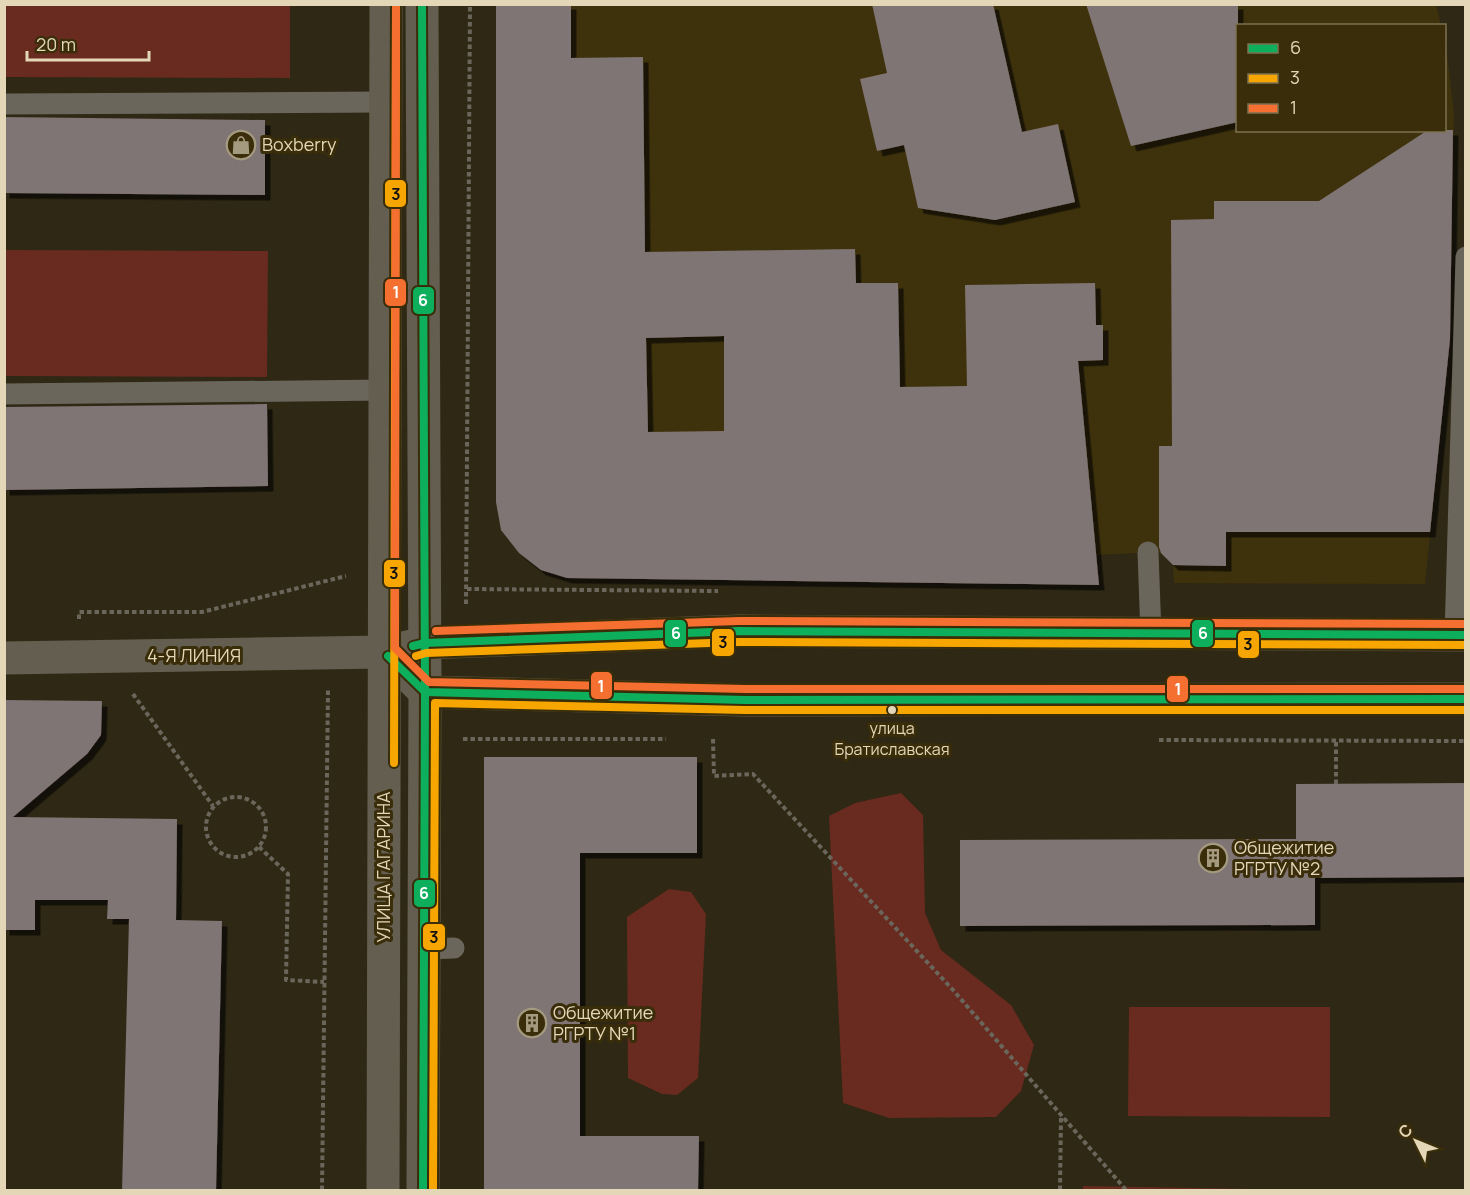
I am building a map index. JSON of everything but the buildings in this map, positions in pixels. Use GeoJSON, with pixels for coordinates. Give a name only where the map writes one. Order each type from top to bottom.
{"type":"FeatureCollection","features":[{"type":"Feature","properties":{"kind":"street","name":"УЛИЦА ГАГАРИНА"},"geometry":{"type":"LineString","coordinates":[[383,1191],[387,390],[386,4]]}},
{"type":"Feature","properties":{"kind":"street"},"geometry":{"type":"LineString","coordinates":[[422,4],[425,692],[439,949],[423,1191]]}},
{"type":"Feature","properties":{"kind":"street","name":"4-Я ЛИНИЯ"},"geometry":{"type":"LineString","coordinates":[[4,658],[218,657],[384,652],[425,643],[739,631],[1460,635]]}},
{"type":"Feature","properties":{"kind":"street"},"geometry":{"type":"LineString","coordinates":[[384,652],[425,692],[745,700],[1466,699]]}},
{"type":"Feature","properties":{"kind":"lane"},"geometry":{"type":"LineString","coordinates":[[4,104],[386,102]]}},
{"type":"Feature","properties":{"kind":"lane"},"geometry":{"type":"LineString","coordinates":[[1460,635],[1466,257]]}},
{"type":"Feature","properties":{"kind":"lane"},"geometry":{"type":"LineString","coordinates":[[4,394],[387,390]]}},
{"type":"Feature","properties":{"kind":"lane"},"geometry":{"type":"LineString","coordinates":[[1149,552],[1151,634]]}},
{"type":"Feature","properties":{"kind":"path"},"geometry":{"type":"LineString","coordinates":[[465,643],[470,4]]}},
{"type":"Feature","properties":{"kind":"path"},"geometry":{"type":"LineString","coordinates":[[79,656],[79,612],[202,612],[346,576]]}},
{"type":"Feature","properties":{"kind":"path"},"geometry":{"type":"LineString","coordinates":[[322,1191],[329,653]]}},
{"type":"Feature","properties":{"kind":"path"},"geometry":{"type":"LineString","coordinates":[[132,694],[213,806]]}},
{"type":"Feature","properties":{"kind":"path"},"geometry":{"type":"LineString","coordinates":[[713,739],[714,776],[753,774],[953,990],[1126,1191]]}},
{"type":"Feature","properties":{"kind":"path"},"geometry":{"type":"LineString","coordinates":[[1336,741],[1336,784]]}},
{"type":"Feature","properties":{"kind":"path"},"geometry":{"type":"LineString","coordinates":[[234,796],[257,803],[267,825],[259,847],[238,858],[215,850],[205,829],[213,806],[234,796]]}},
{"type":"Feature","properties":{"kind":"path"},"geometry":{"type":"LineString","coordinates":[[259,847],[288,874],[286,980],[324,981]]}},
{"type":"Feature","properties":{"kind":"path"},"geometry":{"type":"LineString","coordinates":[[1060,1191],[1061,1115]]}},
{"type":"Feature","properties":{"kind":"shaded area"},"geometry":{"type":"Polygon","coordinates":[[[5,4],[290,5],[290,78],[5,77],[5,4]]]}},
{"type":"Feature","properties":{"kind":"shaded area"},"geometry":{"type":"Polygon","coordinates":[[[496,5],[1436,5],[1441,24],[1236,24],[1236,132],[1446,132],[1446,45],[1454,113],[1450,339],[1425,584],[1174,583],[1173,565],[1159,552],[1096,555],[1099,585],[567,578],[541,570],[501,530],[496,502],[496,5]]]}},
{"type":"Feature","properties":{"kind":"shaded area"},"geometry":{"type":"Polygon","coordinates":[[[5,250],[268,251],[267,377],[5,376],[5,250]]]}},
{"type":"Feature","properties":{"kind":"shaded area"},"geometry":{"type":"Polygon","coordinates":[[[901,793],[923,815],[925,913],[941,950],[1011,1005],[1034,1045],[1021,1091],[996,1117],[889,1118],[843,1103],[829,816],[855,803],[901,793]]]}},
{"type":"Feature","properties":{"kind":"shaded area"},"geometry":{"type":"Polygon","coordinates":[[[669,889],[691,892],[706,914],[698,1078],[677,1095],[662,1094],[628,1078],[627,917],[669,889]]]}},
{"type":"Feature","properties":{"kind":"shaded area"},"geometry":{"type":"Polygon","coordinates":[[[1129,1007],[1330,1007],[1330,1117],[1128,1116],[1129,1007]]]}},
{"type":"Feature","properties":{"kind":"shaded area"},"geometry":{"type":"Polygon","coordinates":[[[1083,1186],[1251,1189],[1251,1190],[1083,1190],[1083,1186]]]}},
{"type":"Feature","properties":{"kind":"transit line","name":"3"},"geometry":{"type":"LineString","coordinates":[[394,763],[396,4]]}},
{"type":"Feature","properties":{"kind":"transit line","name":"1"},"geometry":{"type":"LineString","coordinates":[[396,4],[395,648],[429,682],[745,689],[1466,689]]}},
{"type":"Feature","properties":{"kind":"transit line","name":"6"},"geometry":{"type":"LineString","coordinates":[[422,4],[425,692],[423,1190]]}},
{"type":"Feature","properties":{"kind":"transit line","name":"1"},"geometry":{"type":"LineString","coordinates":[[436,631],[739,621],[1466,624]]}},
{"type":"Feature","properties":{"kind":"transit line","name":"6"},"geometry":{"type":"LineString","coordinates":[[413,646],[425,643],[739,631],[1466,635]]}},
{"type":"Feature","properties":{"kind":"transit line","name":"3"},"geometry":{"type":"LineString","coordinates":[[416,656],[426,653],[739,642],[1466,645]]}},
{"type":"Feature","properties":{"kind":"transit line","name":"6"},"geometry":{"type":"LineString","coordinates":[[388,656],[425,692],[745,700],[1466,699]]}},
{"type":"Feature","properties":{"kind":"transit line","name":"3"},"geometry":{"type":"LineString","coordinates":[[433,1190],[435,703],[745,710],[1466,710]]}},
{"type":"Feature","properties":{"kind":"place","name":"Boxberry"},"geometry":{"type":"Point","coordinates":[241,145]}},
{"type":"Feature","properties":{"kind":"place","name":"улица Братиславская"},"geometry":{"type":"Point","coordinates":[892,710]}},
{"type":"Feature","properties":{"kind":"place","name":"Общежитие РГРТУ №2"},"geometry":{"type":"Point","coordinates":[1213,858]}},
{"type":"Feature","properties":{"kind":"place","name":"Общежитие РГРТУ №1"},"geometry":{"type":"Point","coordinates":[532,1023]}}]}
